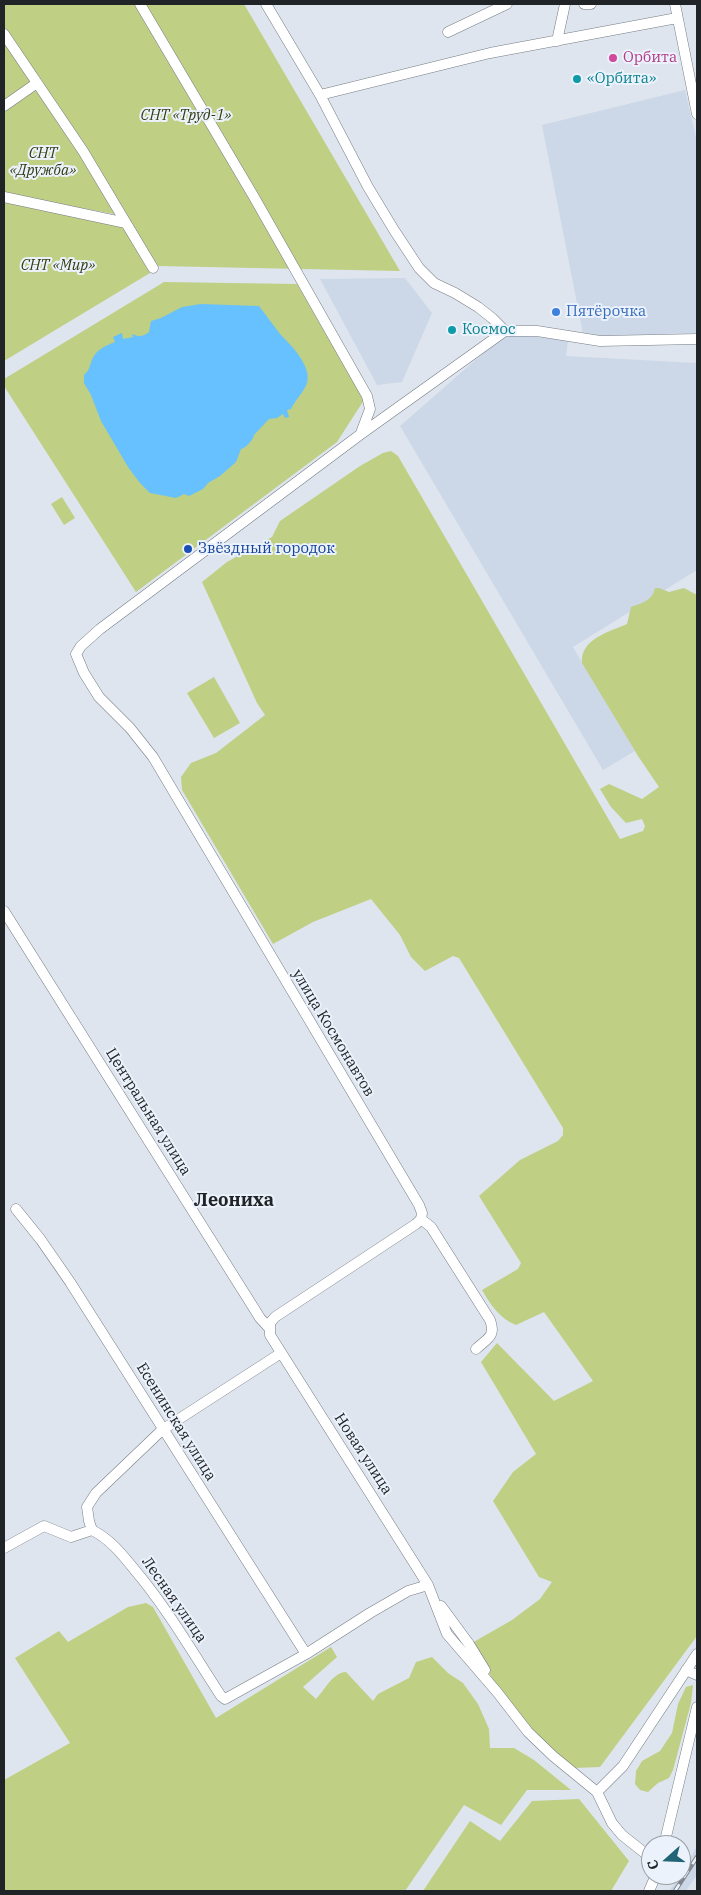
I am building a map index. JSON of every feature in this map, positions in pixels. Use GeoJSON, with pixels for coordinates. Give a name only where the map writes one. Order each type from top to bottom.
{"type":"FeatureCollection","features":[{"type":"Feature","properties":{"kind":"street"},"geometry":{"type":"LineString","coordinates":[[140,4],[242,175],[368,396],[370,408],[361,434]]}},
{"type":"Feature","properties":{"kind":"street"},"geometry":{"type":"LineString","coordinates":[[266,4],[320,95],[368,187],[419,268],[434,283],[478,307],[505,330]]}},
{"type":"Feature","properties":{"kind":"street"},"geometry":{"type":"LineString","coordinates":[[448,32],[507,4]]}},
{"type":"Feature","properties":{"kind":"street"},"geometry":{"type":"LineString","coordinates":[[557,40],[565,4]]}},
{"type":"Feature","properties":{"kind":"street"},"geometry":{"type":"LineString","coordinates":[[584,4],[591,4]]}},
{"type":"Feature","properties":{"kind":"street"},"geometry":{"type":"LineString","coordinates":[[675,4],[697,114]]}},
{"type":"Feature","properties":{"kind":"street"},"geometry":{"type":"LineString","coordinates":[[320,95],[490,53],[677,18]]}},
{"type":"Feature","properties":{"kind":"street"},"geometry":{"type":"LineString","coordinates":[[4,34],[83,151],[154,268]]}},
{"type":"Feature","properties":{"kind":"street"},"geometry":{"type":"LineString","coordinates":[[4,106],[37,84]]}},
{"type":"Feature","properties":{"kind":"street"},"geometry":{"type":"LineString","coordinates":[[4,197],[126,223]]}},
{"type":"Feature","properties":{"kind":"street"},"geometry":{"type":"LineString","coordinates":[[361,434],[505,330],[536,331],[600,341],[697,339]]}},
{"type":"Feature","properties":{"kind":"street","name":"улица Космонавтов"},"geometry":{"type":"LineString","coordinates":[[361,434],[100,629],[81,646],[76,654],[84,673],[99,697],[130,728],[153,756],[419,1205],[422,1213],[421,1219],[431,1227],[490,1320],[493,1328],[492,1335],[476,1349]]}},
{"type":"Feature","properties":{"kind":"street","name":"Центральная улица"},"geometry":{"type":"LineString","coordinates":[[4,911],[260,1318],[269,1328]]}},
{"type":"Feature","properties":{"kind":"street","name":"Есенинская улица"},"geometry":{"type":"LineString","coordinates":[[16,1209],[41,1240],[70,1282],[162,1430],[306,1654]]}},
{"type":"Feature","properties":{"kind":"street"},"geometry":{"type":"LineString","coordinates":[[269,1328],[275,1317],[288,1306],[421,1219]]}},
{"type":"Feature","properties":{"kind":"street","name":"Новая улица"},"geometry":{"type":"LineString","coordinates":[[269,1328],[270,1335],[281,1353],[428,1585],[447,1634],[497,1692],[528,1732],[553,1756],[597,1792]]}},
{"type":"Feature","properties":{"kind":"street"},"geometry":{"type":"LineString","coordinates":[[4,1548],[44,1526],[71,1537],[92,1530],[87,1507],[96,1493],[162,1430],[281,1353]]}},
{"type":"Feature","properties":{"kind":"street","name":"Лесная улица"},"geometry":{"type":"LineString","coordinates":[[92,1530],[111,1541],[144,1581],[171,1618],[221,1696],[225,1699],[230,1698],[306,1654]]}},
{"type":"Feature","properties":{"kind":"street"},"geometry":{"type":"LineString","coordinates":[[306,1654],[408,1591],[428,1585]]}},
{"type":"Feature","properties":{"kind":"street"},"geometry":{"type":"LineString","coordinates":[[641,1850],[622,1835],[612,1823],[597,1792],[622,1766],[697,1654]]}},
{"type":"Feature","properties":{"kind":"street"},"geometry":{"type":"LineString","coordinates":[[686,1670],[697,1676]]}},
{"type":"Feature","properties":{"kind":"street"},"geometry":{"type":"LineString","coordinates":[[666,1835],[697,1707]]}},
{"type":"Feature","properties":{"kind":"shaded area"},"geometry":{"type":"Polygon","coordinates":[[[685,90],[697,142],[697,333],[600,336],[583,334],[542,125],[685,90]]]}},
{"type":"Feature","properties":{"kind":"shaded area"},"geometry":{"type":"Polygon","coordinates":[[[405,278],[432,313],[402,382],[377,385],[320,279],[405,278]]]}},
{"type":"Feature","properties":{"kind":"shaded area"},"geometry":{"type":"Polygon","coordinates":[[[516,334],[568,341],[566,356],[697,363],[697,570],[573,647],[635,751],[603,770],[400,426],[488,349],[501,339],[516,334]]]}},
{"type":"Feature","properties":{"kind":"shaded area"},"geometry":{"type":"Polygon","coordinates":[[[697,1846],[697,1875],[691,1884],[691,1857],[697,1846]]]}},
{"type":"Feature","properties":{"kind":"shaded area"},"geometry":{"type":"Polygon","coordinates":[[[674,1885],[690,1885],[686,1891],[669,1891],[674,1885]]]}},
{"type":"Feature","properties":{"kind":"green space","name":"СНТ «Труд-1»"},"geometry":{"type":"Polygon","coordinates":[[[4,4],[244,4],[400,271],[158,266],[125,216],[4,194],[4,4]]]}},
{"type":"Feature","properties":{"kind":"green space","name":"СНТ «Мир»"},"geometry":{"type":"Polygon","coordinates":[[[4,200],[122,225],[150,273],[4,361],[4,200]]]}},
{"type":"Feature","properties":{"kind":"green space"},"geometry":{"type":"Polygon","coordinates":[[[164,282],[297,284],[364,400],[337,442],[136,592],[4,386],[4,379],[164,282]]]}},
{"type":"Feature","properties":{"kind":"green space"},"geometry":{"type":"Polygon","coordinates":[[[391,451],[398,456],[620,839],[643,831],[645,826],[642,819],[626,823],[611,807],[600,789],[609,784],[642,799],[659,787],[582,663],[583,655],[591,642],[627,624],[631,607],[649,599],[655,588],[669,592],[684,588],[697,595],[697,1636],[600,1767],[574,1768],[531,1731],[493,1680],[472,1643],[512,1620],[540,1599],[552,1582],[539,1577],[493,1501],[513,1472],[536,1454],[481,1362],[497,1343],[554,1401],[593,1381],[544,1312],[516,1325],[500,1315],[482,1290],[518,1269],[521,1263],[479,1196],[520,1160],[558,1141],[563,1135],[563,1128],[459,958],[453,956],[425,971],[411,957],[400,935],[371,899],[313,922],[273,944],[182,790],[181,777],[191,763],[216,753],[265,715],[257,703],[202,582],[227,562],[272,537],[280,521],[360,466],[383,453],[391,451]]]}},
{"type":"Feature","properties":{"kind":"green space"},"geometry":{"type":"Polygon","coordinates":[[[62,497],[75,518],[64,525],[51,504],[62,497]]]}},
{"type":"Feature","properties":{"kind":"green space"},"geometry":{"type":"Polygon","coordinates":[[[214,677],[240,723],[214,738],[187,693],[214,677]]]}},
{"type":"Feature","properties":{"kind":"green space"},"geometry":{"type":"Polygon","coordinates":[[[146,1603],[153,1607],[216,1718],[331,1647],[337,1657],[303,1687],[316,1699],[337,1675],[346,1672],[373,1701],[378,1694],[409,1678],[416,1662],[432,1657],[448,1673],[463,1683],[478,1704],[489,1729],[490,1748],[514,1748],[534,1760],[571,1790],[527,1790],[501,1825],[464,1805],[405,1891],[4,1891],[4,1780],[70,1743],[15,1658],[59,1631],[68,1642],[128,1607],[146,1603]]]}},
{"type":"Feature","properties":{"kind":"green space"},"geometry":{"type":"Polygon","coordinates":[[[693,1685],[691,1703],[673,1770],[669,1778],[658,1783],[648,1792],[640,1790],[635,1784],[636,1771],[642,1761],[660,1751],[672,1733],[678,1704],[686,1687],[693,1685]]]}},
{"type":"Feature","properties":{"kind":"green space"},"geometry":{"type":"Polygon","coordinates":[[[579,1799],[629,1861],[611,1891],[423,1891],[470,1821],[500,1841],[532,1801],[579,1799]]]}},
{"type":"Feature","properties":{"kind":"water"},"geometry":{"type":"Polygon","coordinates":[[[201,304],[259,306],[280,334],[300,356],[308,376],[307,383],[291,409],[287,410],[289,417],[285,418],[283,414],[277,418],[269,419],[249,443],[241,449],[236,462],[203,489],[189,496],[184,494],[176,498],[150,493],[128,467],[101,421],[84,383],[84,375],[96,354],[115,342],[113,337],[122,333],[123,339],[133,337],[132,334],[143,336],[149,332],[151,321],[182,307],[201,304]]]}},
{"type":"Feature","properties":{"kind":"railway"},"geometry":{"type":"LineString","coordinates":[[675,1891],[697,1857]]}},
{"type":"Feature","properties":{"kind":"place","name":"Орбита"},"geometry":{"type":"Point","coordinates":[613,58]}},
{"type":"Feature","properties":{"kind":"place","name":"«Орбита»"},"geometry":{"type":"Point","coordinates":[577,79]}},
{"type":"Feature","properties":{"kind":"place","name":"Пятёрочка"},"geometry":{"type":"Point","coordinates":[556,312]}},
{"type":"Feature","properties":{"kind":"place","name":"Космос"},"geometry":{"type":"Point","coordinates":[452,330]}},
{"type":"Feature","properties":{"kind":"place","name":"Звёздный городок"},"geometry":{"type":"Point","coordinates":[188,549]}},
{"type":"Feature","properties":{"kind":"district","name":"Леониха"},"geometry":{"type":"Point","coordinates":[234,1201]}},
{"type":"Feature","properties":{"kind":"park label","name":"СНТ «Дружба»"},"geometry":{"type":"Point","coordinates":[43,162]}}]}
